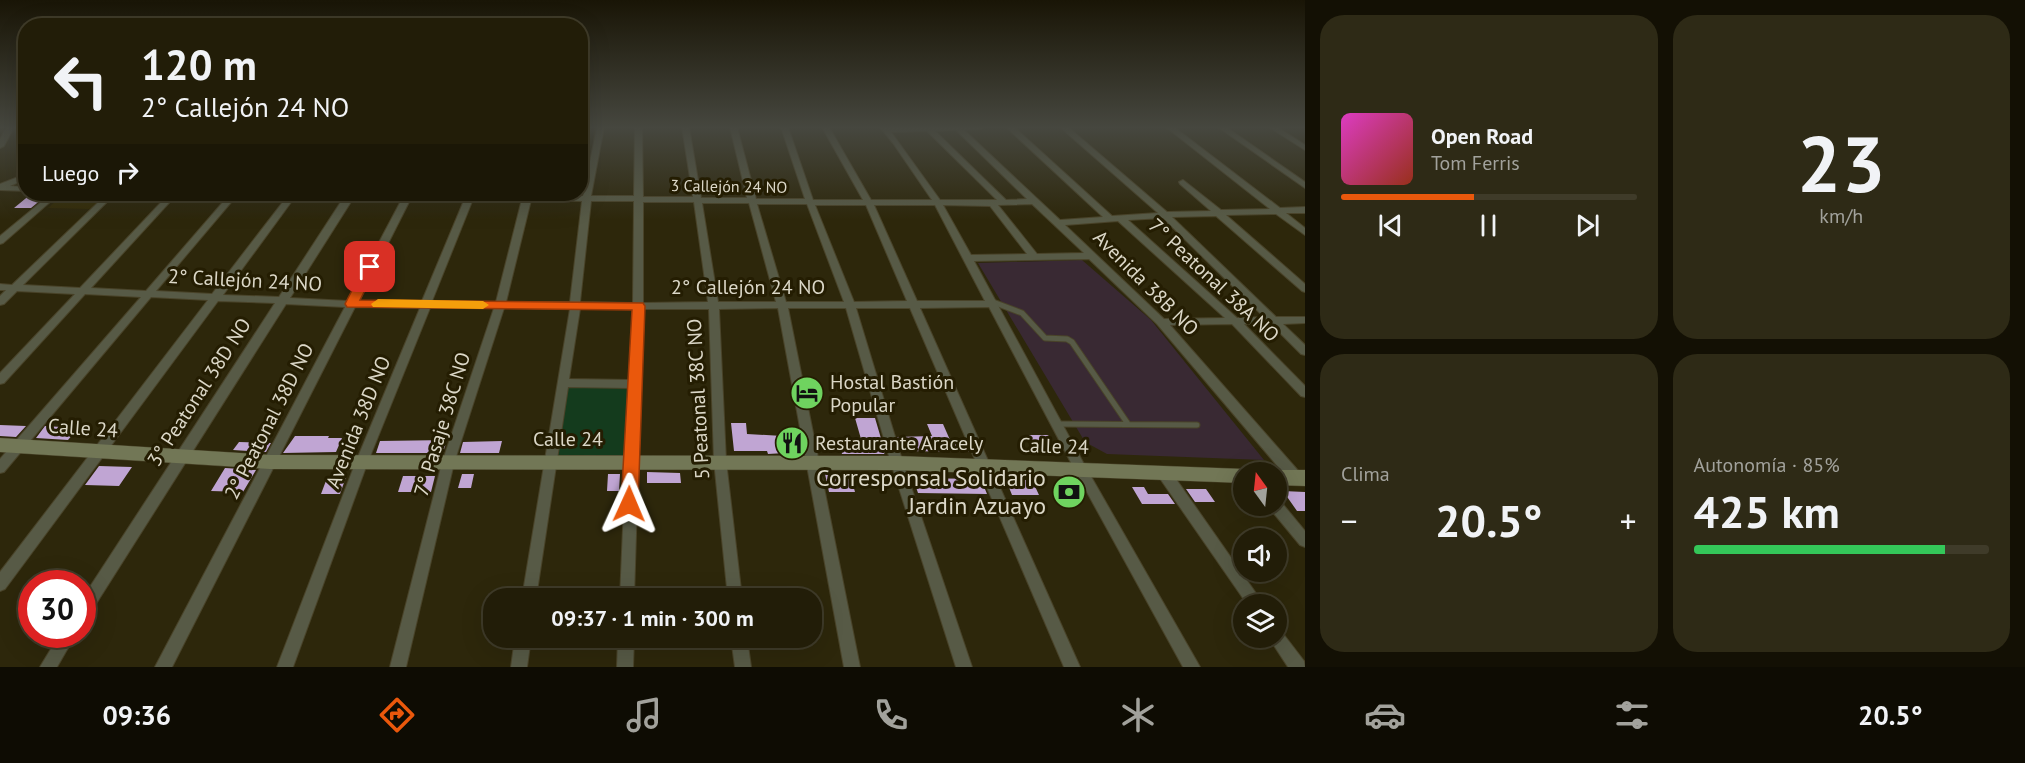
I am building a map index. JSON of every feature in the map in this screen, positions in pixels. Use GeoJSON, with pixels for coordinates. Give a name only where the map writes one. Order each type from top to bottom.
{"type":"FeatureCollection","features":[{"type":"Feature","properties":{"kind":"street"},"geometry":{"type":"LineString","coordinates":[[588,192],[594,158]]}},
{"type":"Feature","properties":{"kind":"street"},"geometry":{"type":"LineString","coordinates":[[627,588],[630,461],[638,306],[639,158]]}},
{"type":"Feature","properties":{"kind":"street","name":"5 Peatonal 38C NO"},"geometry":{"type":"LineString","coordinates":[[692,158],[714,306],[720,461],[734,588]]}},
{"type":"Feature","properties":{"kind":"street"},"geometry":{"type":"LineString","coordinates":[[742,158],[782,305],[852,667]]}},
{"type":"Feature","properties":{"kind":"street"},"geometry":{"type":"LineString","coordinates":[[795,158],[850,304],[897,463],[964,667]]}},
{"type":"Feature","properties":{"kind":"street"},"geometry":{"type":"LineString","coordinates":[[844,158],[869,203],[1072,667]]}},
{"type":"Feature","properties":{"kind":"street"},"geometry":{"type":"LineString","coordinates":[[906,158],[938,203],[969,258],[1081,470],[1192,667]]}},
{"type":"Feature","properties":{"kind":"street"},"geometry":{"type":"LineString","coordinates":[[959,158],[1004,203]]}},
{"type":"Feature","properties":{"kind":"street","name":"Avenida 38B NO"},"geometry":{"type":"LineString","coordinates":[[990,158],[1161,322],[1301,478]]}},
{"type":"Feature","properties":{"kind":"street","name":"7° Peatonal 38A NO"},"geometry":{"type":"LineString","coordinates":[[1046,158],[1235,321],[1305,393]]}},
{"type":"Feature","properties":{"kind":"street"},"geometry":{"type":"LineString","coordinates":[[1100,158],[1165,215],[1305,351]]}},
{"type":"Feature","properties":{"kind":"street"},"geometry":{"type":"LineString","coordinates":[[1211,158],[1305,232]]}},
{"type":"Feature","properties":{"kind":"street"},"geometry":{"type":"LineString","coordinates":[[1266,158],[1305,186]]}},
{"type":"Feature","properties":{"kind":"street"},"geometry":{"type":"LineString","coordinates":[[0,194],[3,188],[18,180]]}},
{"type":"Feature","properties":{"kind":"street"},"geometry":{"type":"LineString","coordinates":[[1183,182],[1305,289]]}},
{"type":"Feature","properties":{"kind":"street"},"geometry":{"type":"LineString","coordinates":[[3,188],[18,189]]}},
{"type":"Feature","properties":{"kind":"street","name":"3 Callejón 24 NO"},"geometry":{"type":"LineString","coordinates":[[588,197],[869,203],[1035,201]]}},
{"type":"Feature","properties":{"kind":"street"},"geometry":{"type":"LineString","coordinates":[[0,241],[47,201]]}},
{"type":"Feature","properties":{"kind":"street"},"geometry":{"type":"LineString","coordinates":[[0,302],[104,201]]}},
{"type":"Feature","properties":{"kind":"street"},"geometry":{"type":"LineString","coordinates":[[0,380],[167,201]]}},
{"type":"Feature","properties":{"kind":"street"},"geometry":{"type":"LineString","coordinates":[[0,468],[228,201]]}},
{"type":"Feature","properties":{"kind":"street"},"geometry":{"type":"LineString","coordinates":[[0,584],[288,201]]}},
{"type":"Feature","properties":{"kind":"street","name":"3° Peatonal 38D NO"},"geometry":{"type":"LineString","coordinates":[[96,592],[346,201]]}},
{"type":"Feature","properties":{"kind":"street","name":"2° Peatonal 38D NO"},"geometry":{"type":"LineString","coordinates":[[163,667],[405,201]]}},
{"type":"Feature","properties":{"kind":"street","name":"Avenida 38D NO"},"geometry":{"type":"LineString","coordinates":[[285,667],[361,464],[468,201]]}},
{"type":"Feature","properties":{"kind":"street","name":"7° Pasaje 38C NO"},"geometry":{"type":"LineString","coordinates":[[398,667],[448,463],[500,305],[526,201]]}},
{"type":"Feature","properties":{"kind":"street"},"geometry":{"type":"LineString","coordinates":[[530,588],[575,306],[587,201]]}},
{"type":"Feature","properties":{"kind":"street"},"geometry":{"type":"LineString","coordinates":[[992,203],[1034,256]]}},
{"type":"Feature","properties":{"kind":"street"},"geometry":{"type":"LineString","coordinates":[[1057,223],[1165,215],[1305,210]]}},
{"type":"Feature","properties":{"kind":"street"},"geometry":{"type":"LineString","coordinates":[[969,258],[1091,256]]}},
{"type":"Feature","properties":{"kind":"street","name":"2° Callejón 24 NO"},"geometry":{"type":"LineString","coordinates":[[0,287],[352,304],[714,306],[992,303]]}},
{"type":"Feature","properties":{"kind":"street"},"geometry":{"type":"LineString","coordinates":[[1161,322],[1305,320]]}},
{"type":"Feature","properties":{"kind":"street"},"geometry":{"type":"LineString","coordinates":[[562,383],[634,384]]}},
{"type":"Feature","properties":{"kind":"street","name":"Calle 24"},"geometry":{"type":"LineString","coordinates":[[0,446],[270,462],[361,464],[811,461],[1233,476]]}},
{"type":"Feature","properties":{"kind":"street"},"geometry":{"type":"LineString","coordinates":[[1164,473],[1248,594]]}},
{"type":"Feature","properties":{"kind":"street"},"geometry":{"type":"LineString","coordinates":[[1284,516],[1305,542]]}},
{"type":"Feature","properties":{"kind":"street"},"geometry":{"type":"LineString","coordinates":[[48,667],[60,648]]}},
{"type":"Feature","properties":{"kind":"street"},"geometry":{"type":"LineString","coordinates":[[519,667],[522,648]]}},
{"type":"Feature","properties":{"kind":"street"},"geometry":{"type":"LineString","coordinates":[[625,667],[626,648]]}},
{"type":"Feature","properties":{"kind":"street"},"geometry":{"type":"LineString","coordinates":[[740,648],[742,667]]}},
{"type":"Feature","properties":{"kind":"street"},"geometry":{"type":"LineString","coordinates":[[1285,648],[1298,667]]}},
{"type":"Feature","properties":{"kind":"lane"},"geometry":{"type":"LineString","coordinates":[[992,303],[1023,313],[1045,338],[1067,339],[1072,342],[1128,424]]}},
{"type":"Feature","properties":{"kind":"lane"},"geometry":{"type":"LineString","coordinates":[[1057,424],[1197,425]]}},
{"type":"Feature","properties":{"kind":"shaded area"},"geometry":{"type":"Polygon","coordinates":[[[56,201],[100,201],[91,209],[48,208],[56,201]]]}},
{"type":"Feature","properties":{"kind":"shaded area"},"geometry":{"type":"Polygon","coordinates":[[[1082,260],[1151,320],[1264,460],[1107,454],[1085,442],[978,263],[1082,260]]]}},
{"type":"Feature","properties":{"kind":"green space"},"geometry":{"type":"Polygon","coordinates":[[[565,386],[628,388],[625,456],[555,458],[565,386]]]}},
{"type":"Feature","properties":{"kind":"building"},"geometry":{"type":"Polygon","coordinates":[[[22,201],[40,201],[31,208],[14,208],[22,201]]]}},
{"type":"Feature","properties":{"kind":"building"},"geometry":{"type":"Polygon","coordinates":[[[855,418],[875,418],[884,454],[842,454],[838,439],[861,439],[855,418]]]}},
{"type":"Feature","properties":{"kind":"building"},"geometry":{"type":"Polygon","coordinates":[[[731,423],[746,423],[747,434],[799,437],[802,452],[768,454],[767,451],[734,451],[731,423]]]}},
{"type":"Feature","properties":{"kind":"building"},"geometry":{"type":"Polygon","coordinates":[[[927,424],[943,424],[950,440],[964,440],[969,452],[905,451],[897,437],[932,436],[927,424]]]}},
{"type":"Feature","properties":{"kind":"building"},"geometry":{"type":"Polygon","coordinates":[[[0,425],[26,426],[16,437],[0,436],[0,425]]]}},
{"type":"Feature","properties":{"kind":"building"},"geometry":{"type":"Polygon","coordinates":[[[45,426],[78,428],[68,440],[36,438],[45,426]]]}},
{"type":"Feature","properties":{"kind":"building"},"geometry":{"type":"Polygon","coordinates":[[[1029,435],[1048,435],[1057,451],[1038,452],[1029,435]]]}},
{"type":"Feature","properties":{"kind":"building"},"geometry":{"type":"Polygon","coordinates":[[[295,436],[342,438],[336,452],[283,453],[295,436]]]}},
{"type":"Feature","properties":{"kind":"building"},"geometry":{"type":"Polygon","coordinates":[[[447,440],[443,453],[376,453],[380,441],[447,440]]]}},
{"type":"Feature","properties":{"kind":"building"},"geometry":{"type":"Polygon","coordinates":[[[502,441],[499,453],[460,453],[463,442],[502,441]]]}},
{"type":"Feature","properties":{"kind":"building"},"geometry":{"type":"Polygon","coordinates":[[[239,442],[271,443],[266,452],[233,450],[239,442]]]}},
{"type":"Feature","properties":{"kind":"building"},"geometry":{"type":"Polygon","coordinates":[[[99,466],[132,467],[119,486],[85,485],[99,466]]]}},
{"type":"Feature","properties":{"kind":"building"},"geometry":{"type":"Polygon","coordinates":[[[225,468],[256,470],[243,492],[211,491],[225,468]]]}},
{"type":"Feature","properties":{"kind":"building"},"geometry":{"type":"Polygon","coordinates":[[[647,472],[680,473],[681,483],[647,483],[647,472]]]}},
{"type":"Feature","properties":{"kind":"building"},"geometry":{"type":"Polygon","coordinates":[[[462,474],[474,474],[471,488],[458,488],[462,474]]]}},
{"type":"Feature","properties":{"kind":"building"},"geometry":{"type":"Polygon","coordinates":[[[608,474],[620,474],[619,491],[607,491],[608,474]]]}},
{"type":"Feature","properties":{"kind":"building"},"geometry":{"type":"Polygon","coordinates":[[[825,474],[850,474],[855,492],[829,492],[825,474]]]}},
{"type":"Feature","properties":{"kind":"building"},"geometry":{"type":"Polygon","coordinates":[[[403,476],[435,476],[431,492],[398,492],[403,476]]]}},
{"type":"Feature","properties":{"kind":"building"},"geometry":{"type":"Polygon","coordinates":[[[346,477],[340,494],[321,494],[327,478],[346,477]]]}},
{"type":"Feature","properties":{"kind":"building"},"geometry":{"type":"Polygon","coordinates":[[[913,478],[981,479],[987,494],[918,493],[913,478]]]}},
{"type":"Feature","properties":{"kind":"building"},"geometry":{"type":"Polygon","coordinates":[[[1006,480],[1032,480],[1039,495],[1012,495],[1006,480]]]}},
{"type":"Feature","properties":{"kind":"building"},"geometry":{"type":"Polygon","coordinates":[[[1075,483],[1082,495],[1062,496],[1055,484],[1075,483]]]}},
{"type":"Feature","properties":{"kind":"building"},"geometry":{"type":"Polygon","coordinates":[[[1132,487],[1144,487],[1148,494],[1168,494],[1175,504],[1142,504],[1132,487]]]}},
{"type":"Feature","properties":{"kind":"building"},"geometry":{"type":"Polygon","coordinates":[[[1186,489],[1206,489],[1215,502],[1195,502],[1186,489]]]}},
{"type":"Feature","properties":{"kind":"building"},"geometry":{"type":"Polygon","coordinates":[[[1287,491],[1305,492],[1305,511],[1297,511],[1287,497],[1287,491]]]}},
{"type":"Feature","properties":{"kind":"slow traffic"},"geometry":{"type":"LineString","coordinates":[[378,304],[483,305]]}},
{"type":"Feature","properties":{"kind":"place","name":"Hostal Bastión Popular"},"geometry":{"type":"Point","coordinates":[807,393]}},
{"type":"Feature","properties":{"kind":"place","name":"Restaurante Aracely"},"geometry":{"type":"Point","coordinates":[792,443]}},
{"type":"Feature","properties":{"kind":"place","name":"Corresponsal Solidario Jardin Azuayo"},"geometry":{"type":"Point","coordinates":[1069,492]}},
{"type":"Feature","properties":{"kind":"route"},"geometry":{"type":"LineString","coordinates":[[370,267],[352,304],[638,306],[629,504]]}}]}
